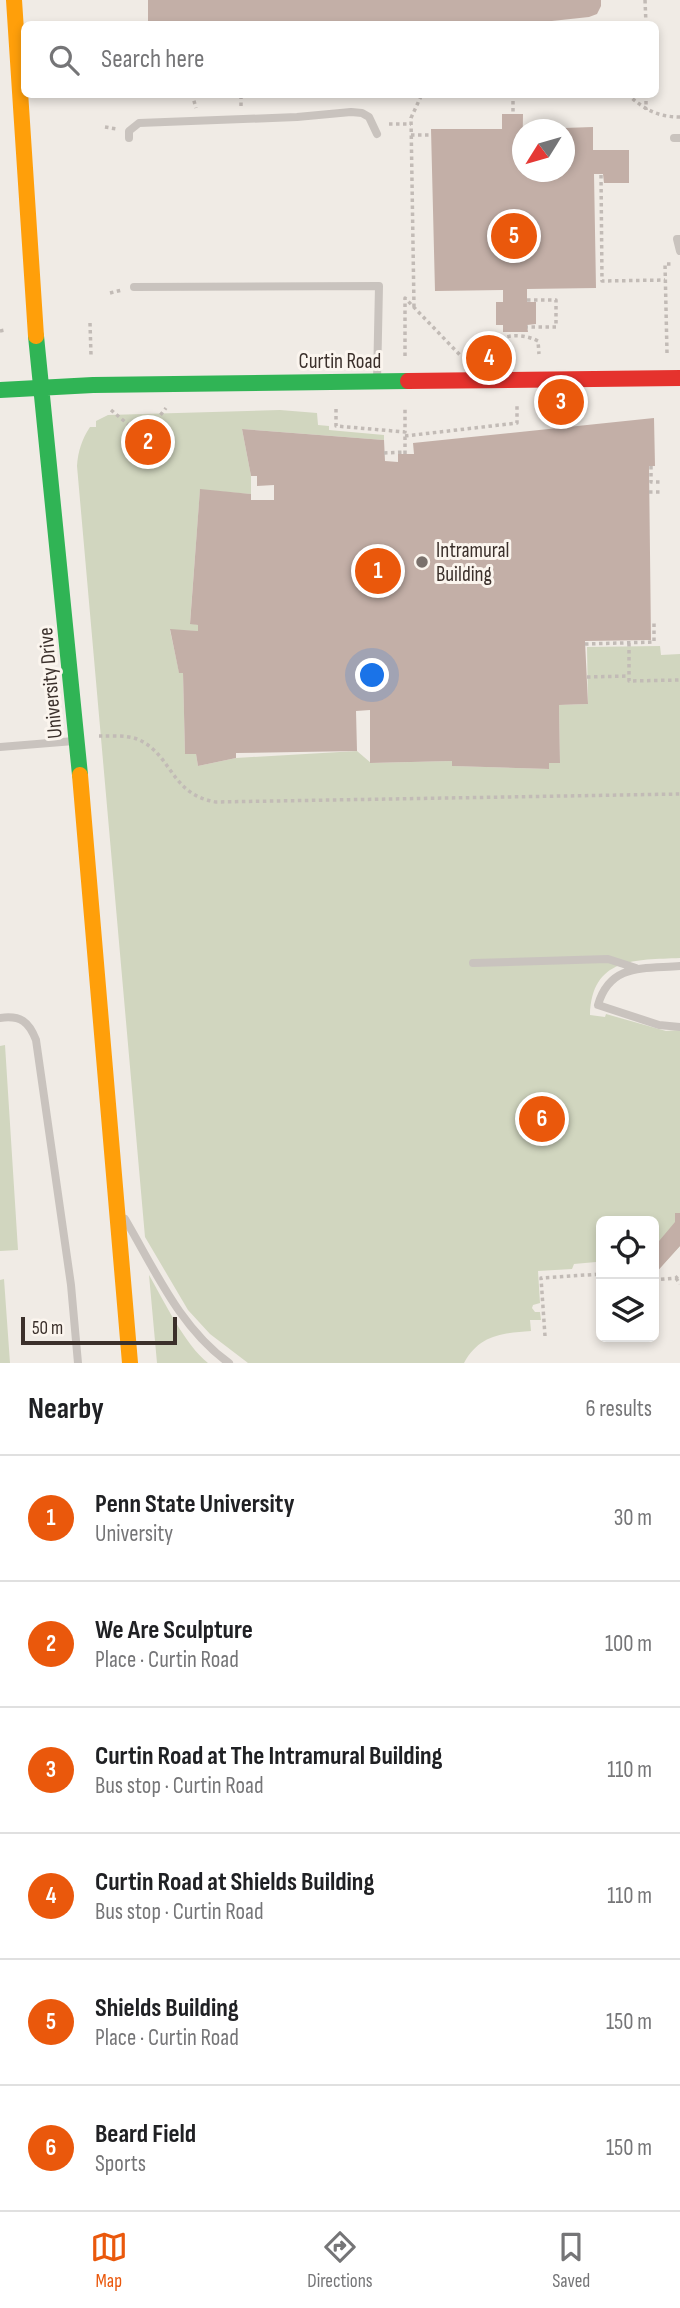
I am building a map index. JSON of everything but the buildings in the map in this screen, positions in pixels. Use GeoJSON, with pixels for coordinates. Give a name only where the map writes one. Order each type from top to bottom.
{"type":"FeatureCollection","features":[{"type":"Feature","properties":{"kind":"main road","name":"University Drive"},"geometry":{"type":"LineString","coordinates":[[14,0],[31,269],[77,740],[130,1363]]}},
{"type":"Feature","properties":{"kind":"main road","name":"Curtin Road"},"geometry":{"type":"LineString","coordinates":[[0,390],[134,384],[680,378]]}},
{"type":"Feature","properties":{"kind":"lane"},"geometry":{"type":"LineString","coordinates":[[129,138],[129,131],[139,123],[297,117],[351,112],[369,117],[377,134]]}},
{"type":"Feature","properties":{"kind":"lane"},"geometry":{"type":"LineString","coordinates":[[680,239],[677,239],[680,251]]}},
{"type":"Feature","properties":{"kind":"lane"},"geometry":{"type":"LineString","coordinates":[[134,287],[379,286],[377,383]]}},
{"type":"Feature","properties":{"kind":"lane"},"geometry":{"type":"LineString","coordinates":[[0,747],[77,740]]}},
{"type":"Feature","properties":{"kind":"lane"},"geometry":{"type":"LineString","coordinates":[[473,963],[608,959],[639,969]]}},
{"type":"Feature","properties":{"kind":"lane"},"geometry":{"type":"LineString","coordinates":[[680,966],[625,972],[608,983],[598,1005],[659,1025],[680,1027]]}},
{"type":"Feature","properties":{"kind":"lane"},"geometry":{"type":"LineString","coordinates":[[0,1018],[14,1017],[24,1020],[31,1027],[36,1040],[71,1285],[78,1363]]}},
{"type":"Feature","properties":{"kind":"lane"},"geometry":{"type":"LineString","coordinates":[[117,1205],[180,1314],[213,1352],[229,1363]]}},
{"type":"Feature","properties":{"kind":"path"},"geometry":{"type":"LineString","coordinates":[[645,0],[646,21]]}},
{"type":"Feature","properties":{"kind":"path"},"geometry":{"type":"LineString","coordinates":[[414,307],[411,118],[420,98]]}},
{"type":"Feature","properties":{"kind":"path"},"geometry":{"type":"LineString","coordinates":[[513,98],[513,114]]}},
{"type":"Feature","properties":{"kind":"path"},"geometry":{"type":"LineString","coordinates":[[632,98],[657,115],[680,117]]}},
{"type":"Feature","properties":{"kind":"path"},"geometry":{"type":"LineString","coordinates":[[646,98],[646,110]]}},
{"type":"Feature","properties":{"kind":"path"},"geometry":{"type":"LineString","coordinates":[[374,125],[411,124]]}},
{"type":"Feature","properties":{"kind":"path"},"geometry":{"type":"LineString","coordinates":[[411,135],[432,135]]}},
{"type":"Feature","properties":{"kind":"path"},"geometry":{"type":"LineString","coordinates":[[601,176],[602,281],[665,280]]}},
{"type":"Feature","properties":{"kind":"path"},"geometry":{"type":"LineString","coordinates":[[665,264],[667,353]]}},
{"type":"Feature","properties":{"kind":"path"},"geometry":{"type":"LineString","coordinates":[[405,356],[405,298],[460,355]]}},
{"type":"Feature","properties":{"kind":"path"},"geometry":{"type":"LineString","coordinates":[[527,300],[556,300],[556,327],[527,327]]}},
{"type":"Feature","properties":{"kind":"path"},"geometry":{"type":"LineString","coordinates":[[90,323],[92,355]]}},
{"type":"Feature","properties":{"kind":"path"},"geometry":{"type":"LineString","coordinates":[[495,355],[494,341],[515,334],[538,341],[539,354]]}},
{"type":"Feature","properties":{"kind":"path"},"geometry":{"type":"LineString","coordinates":[[336,409],[336,426],[405,434],[517,423],[517,405]]}},
{"type":"Feature","properties":{"kind":"path"},"geometry":{"type":"LineString","coordinates":[[384,453],[405,453],[405,407]]}},
{"type":"Feature","properties":{"kind":"path"},"geometry":{"type":"LineString","coordinates":[[111,410],[143,437],[166,408]]}},
{"type":"Feature","properties":{"kind":"path"},"geometry":{"type":"LineString","coordinates":[[650,466],[650,482],[662,482]]}},
{"type":"Feature","properties":{"kind":"path"},"geometry":{"type":"LineString","coordinates":[[649,492],[662,492]]}},
{"type":"Feature","properties":{"kind":"path"},"geometry":{"type":"LineString","coordinates":[[585,644],[654,642],[654,622]]}},
{"type":"Feature","properties":{"kind":"path"},"geometry":{"type":"LineString","coordinates":[[629,643],[629,681],[680,680]]}},
{"type":"Feature","properties":{"kind":"path"},"geometry":{"type":"LineString","coordinates":[[587,677],[629,676]]}},
{"type":"Feature","properties":{"kind":"path"},"geometry":{"type":"LineString","coordinates":[[97,736],[128,737],[145,743],[186,790],[195,796],[216,802],[680,794]]}},
{"type":"Feature","properties":{"kind":"path"},"geometry":{"type":"LineString","coordinates":[[545,1336],[541,1278],[596,1274]]}},
{"type":"Feature","properties":{"kind":"path"},"geometry":{"type":"LineString","coordinates":[[659,1280],[676,1278],[680,1274]]}},
{"type":"Feature","properties":{"kind":"path"},"geometry":{"type":"LineString","coordinates":[[676,1278],[680,1284]]}},
{"type":"Feature","properties":{"kind":"green space"},"geometry":{"type":"Polygon","coordinates":[[[280,410],[317,413],[318,425],[329,426],[329,430],[384,435],[384,440],[242,429],[251,476],[251,494],[200,490],[190,623],[198,625],[198,631],[170,630],[179,672],[183,673],[185,754],[196,754],[198,766],[236,758],[357,751],[371,763],[452,761],[453,766],[549,769],[549,763],[560,763],[559,705],[588,704],[587,647],[660,646],[661,655],[680,654],[680,958],[632,962],[607,972],[593,996],[590,1015],[605,1017],[606,1014],[666,1031],[680,1030],[680,1246],[659,1269],[659,1216],[596,1216],[596,1262],[574,1264],[572,1269],[538,1271],[540,1303],[532,1308],[535,1312],[540,1312],[541,1320],[530,1320],[531,1331],[510,1333],[484,1341],[464,1363],[248,1363],[210,1334],[188,1310],[145,1237],[77,466],[78,455],[90,427],[96,427],[96,421],[108,415],[280,410]]]}},
{"type":"Feature","properties":{"kind":"green space"},"geometry":{"type":"Polygon","coordinates":[[[5,1045],[18,1250],[0,1251],[0,1046],[5,1045]]]}},
{"type":"Feature","properties":{"kind":"green space"},"geometry":{"type":"Polygon","coordinates":[[[149,1275],[183,1334],[208,1363],[157,1363],[149,1275]]]}},
{"type":"Feature","properties":{"kind":"green space"},"geometry":{"type":"Polygon","coordinates":[[[4,1279],[10,1363],[0,1363],[0,1280],[4,1279]]]}},
{"type":"Feature","properties":{"kind":"traffic: fast"},"geometry":{"type":"LineString","coordinates":[[36,336],[80,775]]}},
{"type":"Feature","properties":{"kind":"traffic: fast"},"geometry":{"type":"LineString","coordinates":[[0,390],[93,385],[408,381]]}},
{"type":"Feature","properties":{"kind":"traffic: slow"},"geometry":{"type":"LineString","coordinates":[[14,0],[36,336]]}},
{"type":"Feature","properties":{"kind":"traffic: slow"},"geometry":{"type":"LineString","coordinates":[[80,775],[130,1363]]}},
{"type":"Feature","properties":{"kind":"traffic: jam"},"geometry":{"type":"LineString","coordinates":[[408,381],[680,378]]}},
{"type":"Feature","properties":{"kind":"place","name":"Shields Building"},"geometry":{"type":"Point","coordinates":[514,236]}},
{"type":"Feature","properties":{"kind":"place","name":"Curtin Road at Shields Building"},"geometry":{"type":"Point","coordinates":[489,358]}},
{"type":"Feature","properties":{"kind":"place","name":"Curtin Road at The Intramural Building"},"geometry":{"type":"Point","coordinates":[561,402]}},
{"type":"Feature","properties":{"kind":"place","name":"We Are Sculpture"},"geometry":{"type":"Point","coordinates":[148,442]}},
{"type":"Feature","properties":{"kind":"place","name":"Intramural Building"},"geometry":{"type":"Point","coordinates":[422,562]}},
{"type":"Feature","properties":{"kind":"place","name":"Penn State University"},"geometry":{"type":"Point","coordinates":[378,571]}},
{"type":"Feature","properties":{"kind":"place","name":"Beard Field"},"geometry":{"type":"Point","coordinates":[542,1119]}}]}
